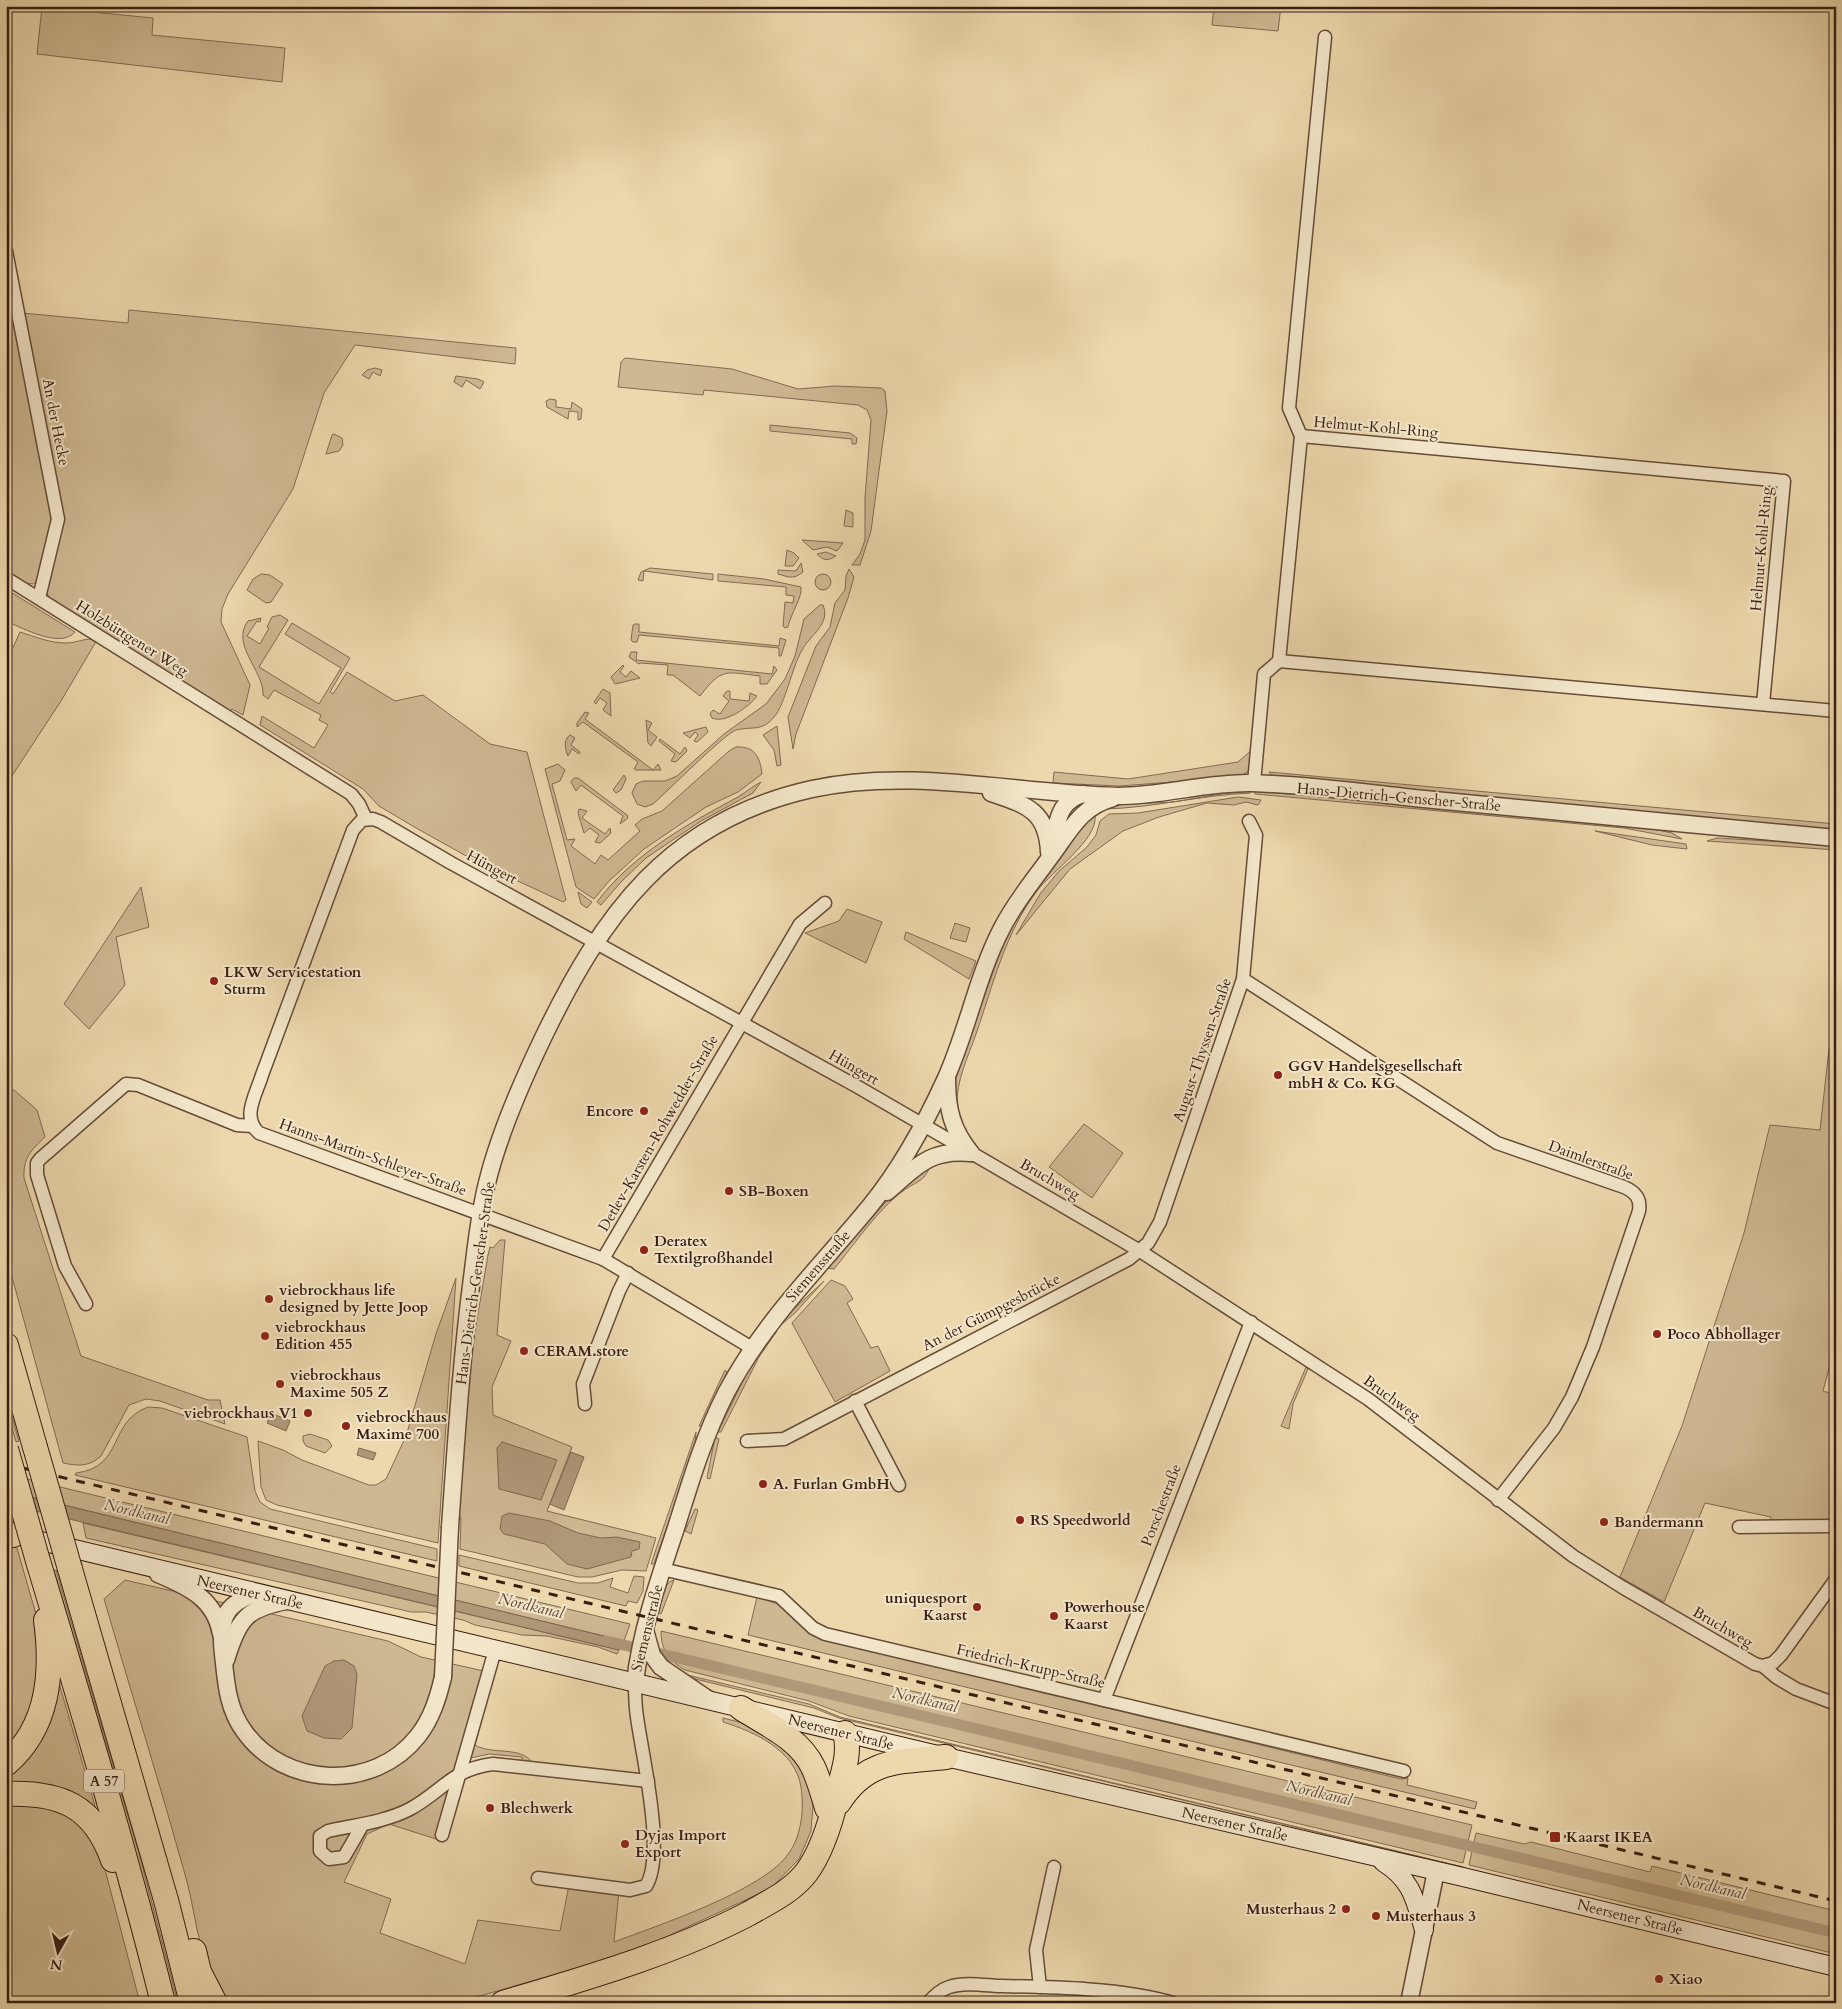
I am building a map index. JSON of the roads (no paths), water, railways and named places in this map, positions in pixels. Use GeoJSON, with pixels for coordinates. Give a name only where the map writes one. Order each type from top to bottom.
{"type":"FeatureCollection","features":[{"type":"Feature","properties":{"kind":"highway","name":"A 57"},"geometry":{"type":"LineString","coordinates":[[6,1345],[166,1900],[192,2003]]}},
{"type":"Feature","properties":{"kind":"highway","name":"A 57"},"geometry":{"type":"LineString","coordinates":[[6,1449],[95,1750],[163,2003]]}},
{"type":"Feature","properties":{"kind":"highway"},"geometry":{"type":"LineString","coordinates":[[6,1764],[20,1752],[31,1737],[40,1717],[46,1694],[48,1654],[38,1561]]}},
{"type":"Feature","properties":{"kind":"highway"},"geometry":{"type":"LineString","coordinates":[[741,1708],[786,1736],[805,1754],[831,1809]]}},
{"type":"Feature","properties":{"kind":"highway"},"geometry":{"type":"LineString","coordinates":[[503,2003],[656,1955],[721,1928],[781,1896],[794,1885],[811,1864],[824,1835],[848,1753],[845,1733]]}},
{"type":"Feature","properties":{"kind":"highway"},"geometry":{"type":"LineString","coordinates":[[831,1809],[853,1784],[871,1769],[898,1761],[946,1757]]}},
{"type":"Feature","properties":{"kind":"highway"},"geometry":{"type":"LineString","coordinates":[[6,1794],[49,1796],[70,1804],[90,1818],[105,1838],[113,1860],[150,2003]]}},
{"type":"Feature","properties":{"kind":"highway"},"geometry":{"type":"LineString","coordinates":[[166,1900],[188,1929],[199,1972],[215,2003]]}},
{"type":"Feature","properties":{"kind":"main road","name":"Neersener Straße"},"geometry":{"type":"LineString","coordinates":[[9,1534],[1836,1967]]}},
{"type":"Feature","properties":{"kind":"main road"},"geometry":{"type":"LineString","coordinates":[[1374,1856],[1403,1877],[1410,1886],[1424,1930]]}},
{"type":"Feature","properties":{"kind":"street"},"geometry":{"type":"LineString","coordinates":[[1301,436],[1289,408],[1325,37]]}},
{"type":"Feature","properties":{"kind":"street","name":"An der Hecke"},"geometry":{"type":"LineString","coordinates":[[6,251],[58,519],[39,598]]}},
{"type":"Feature","properties":{"kind":"street","name":"Helmut-Kohl-Ring"},"geometry":{"type":"LineString","coordinates":[[1279,661],[1301,436],[1784,481],[1763,704]]}},
{"type":"Feature","properties":{"kind":"street","name":"Holzbüttgener Weg"},"geometry":{"type":"LineString","coordinates":[[6,578],[351,794],[360,804],[366,819]]}},
{"type":"Feature","properties":{"kind":"street"},"geometry":{"type":"LineString","coordinates":[[1254,783],[1264,674],[1279,661],[1836,711]]}},
{"type":"Feature","properties":{"kind":"street","name":"Hans-Dietrich-Genscher-Straße"},"geometry":{"type":"LineString","coordinates":[[257,1594],[238,1600],[230,1607],[221,1637],[226,1686],[232,1709],[244,1730],[261,1750],[278,1762],[298,1771],[331,1776],[361,1773],[381,1765],[400,1754],[417,1737],[430,1718],[443,1677],[450,1527],[459,1395],[481,1214],[487,1182],[518,1094],[561,1000],[595,941],[627,898],[662,862],[710,828],[759,805],[811,789],[848,783],[899,781],[963,784],[1123,796],[1254,783],[1836,838]]}},
{"type":"Feature","properties":{"kind":"street","name":"Hans-Dietrich-Genscher-Straße"},"geometry":{"type":"LineString","coordinates":[[963,784],[1023,804],[1033,810],[1045,828],[1052,851]]}},
{"type":"Feature","properties":{"kind":"street","name":"Siemensstraße"},"geometry":{"type":"LineString","coordinates":[[1052,851],[1062,809],[1072,798],[1083,794]]}},
{"type":"Feature","properties":{"kind":"street","name":"Siemensstraße"},"geometry":{"type":"LineString","coordinates":[[634,1682],[645,1630],[662,1570],[708,1432],[725,1395],[752,1348],[780,1310],[872,1204],[923,1126],[947,1074],[1002,929],[1016,904],[1075,820],[1099,802],[1123,796]]}},
{"type":"Feature","properties":{"kind":"street"},"geometry":{"type":"LineString","coordinates":[[252,1126],[249,1119],[250,1110],[353,830],[358,823],[366,819]]}},
{"type":"Feature","properties":{"kind":"street","name":"Hüngert"},"geometry":{"type":"LineString","coordinates":[[366,819],[381,822],[451,863],[595,941],[923,1126]]}},
{"type":"Feature","properties":{"kind":"street","name":"August-Thyssen-Straße"},"geometry":{"type":"LineString","coordinates":[[1140,1251],[1160,1222],[1243,979],[1256,835],[1249,821]]}},
{"type":"Feature","properties":{"kind":"street"},"geometry":{"type":"LineString","coordinates":[[742,1023],[800,924],[825,904]]}},
{"type":"Feature","properties":{"kind":"street","name":"Daimlerstraße"},"geometry":{"type":"LineString","coordinates":[[1243,979],[1497,1143],[1624,1187],[1636,1194],[1639,1199],[1638,1211],[1583,1373],[1554,1428],[1498,1500]]}},
{"type":"Feature","properties":{"kind":"street","name":"Detlev-Karsten-Rohwedder-Straße"},"geometry":{"type":"LineString","coordinates":[[603,1259],[742,1023]]}},
{"type":"Feature","properties":{"kind":"street"},"geometry":{"type":"LineString","coordinates":[[947,1074],[947,1097],[953,1126],[959,1139],[971,1153]]}},
{"type":"Feature","properties":{"kind":"street","name":"Hanns-Martin-Schleyer-Straße"},"geometry":{"type":"LineString","coordinates":[[86,1304],[65,1266],[38,1175],[37,1163],[126,1084],[138,1085],[237,1125],[252,1126],[259,1133],[603,1259],[752,1348]]}},
{"type":"Feature","properties":{"kind":"street","name":"Bruchweg"},"geometry":{"type":"LineString","coordinates":[[923,1126],[1140,1251],[1251,1322],[1368,1400],[1573,1556],[1616,1584],[1755,1664],[1763,1666],[1776,1677],[1796,1689],[1836,1704]]}},
{"type":"Feature","properties":{"kind":"street"},"geometry":{"type":"LineString","coordinates":[[872,1204],[931,1156],[956,1152],[971,1153]]}},
{"type":"Feature","properties":{"kind":"street","name":"An der Gümpgesbrücke"},"geometry":{"type":"LineString","coordinates":[[747,1441],[784,1439],[1129,1259],[1140,1251]]}},
{"type":"Feature","properties":{"kind":"street"},"geometry":{"type":"LineString","coordinates":[[585,1404],[583,1384],[619,1291],[628,1273]]}},
{"type":"Feature","properties":{"kind":"street","name":"Porschestraße"},"geometry":{"type":"LineString","coordinates":[[1104,1700],[1251,1322]]}},
{"type":"Feature","properties":{"kind":"street"},"geometry":{"type":"LineString","coordinates":[[855,1401],[899,1485]]}},
{"type":"Feature","properties":{"kind":"street"},"geometry":{"type":"LineString","coordinates":[[1739,1527],[1836,1526]]}},
{"type":"Feature","properties":{"kind":"street"},"geometry":{"type":"LineString","coordinates":[[138,1566],[172,1580],[199,1595],[211,1606],[218,1620],[221,1637]]}},
{"type":"Feature","properties":{"kind":"street","name":"Friedrich-Krupp-Straße"},"geometry":{"type":"LineString","coordinates":[[662,1570],[779,1596],[813,1628],[826,1634],[1404,1771]]}},
{"type":"Feature","properties":{"kind":"street"},"geometry":{"type":"LineString","coordinates":[[1763,1666],[1773,1663],[1781,1656],[1836,1579]]}},
{"type":"Feature","properties":{"kind":"street","name":"Hans-Dietrich-Genscher-Straße"},"geometry":{"type":"LineString","coordinates":[[224,1666],[237,1630],[244,1619],[256,1609],[287,1601]]}},
{"type":"Feature","properties":{"kind":"street"},"geometry":{"type":"LineString","coordinates":[[645,1630],[652,1655],[661,1667],[709,1700]]}},
{"type":"Feature","properties":{"kind":"street"},"geometry":{"type":"LineString","coordinates":[[442,1835],[495,1650]]}},
{"type":"Feature","properties":{"kind":"street"},"geometry":{"type":"LineString","coordinates":[[598,1673],[621,1671],[637,1662]]}},
{"type":"Feature","properties":{"kind":"street"},"geometry":{"type":"LineString","coordinates":[[538,1878],[630,1890],[646,1886],[652,1870],[654,1850],[648,1781],[637,1716],[634,1682]]}},
{"type":"Feature","properties":{"kind":"street"},"geometry":{"type":"LineString","coordinates":[[363,1824],[409,1809],[429,1797],[460,1772],[475,1766],[493,1764],[648,1781]]}},
{"type":"Feature","properties":{"kind":"street"},"geometry":{"type":"LineString","coordinates":[[1040,1987],[1036,1950],[1054,1868]]}},
{"type":"Feature","properties":{"kind":"street"},"geometry":{"type":"LineString","coordinates":[[1409,2003],[1436,1871]]}},
{"type":"Feature","properties":{"kind":"street"},"geometry":{"type":"LineString","coordinates":[[928,2003],[940,1992],[960,1985],[1040,1987],[1126,1994],[1173,2003]]}},
{"type":"Feature","properties":{"kind":"waterway","name":"Nordkanal"},"geometry":{"type":"LineString","coordinates":[[607,1641],[1836,1933]]}},
{"type":"Feature","properties":{"kind":"railway"},"geometry":{"type":"LineString","coordinates":[[6,1464],[1836,1901]]}},
{"type":"Feature","properties":{"kind":"place","name":"LKW Servicestation Sturm"},"geometry":{"type":"Point","coordinates":[214,981]}},
{"type":"Feature","properties":{"kind":"place","name":"GGV Handelsgesellschaft mbH & Co. KG"},"geometry":{"type":"Point","coordinates":[1278,1075]}},
{"type":"Feature","properties":{"kind":"place","name":"Encore"},"geometry":{"type":"Point","coordinates":[644,1111]}},
{"type":"Feature","properties":{"kind":"place","name":"SB-Boxen"},"geometry":{"type":"Point","coordinates":[729,1191]}},
{"type":"Feature","properties":{"kind":"place","name":"Deratex Textilgroßhandel"},"geometry":{"type":"Point","coordinates":[644,1250]}},
{"type":"Feature","properties":{"kind":"place","name":"viebrockhaus life designed by Jette Joop"},"geometry":{"type":"Point","coordinates":[269,1299]}},
{"type":"Feature","properties":{"kind":"place","name":"Poco Abhollager"},"geometry":{"type":"Point","coordinates":[1657,1334]}},
{"type":"Feature","properties":{"kind":"place","name":"viebrockhaus Edition 455"},"geometry":{"type":"Point","coordinates":[265,1336]}},
{"type":"Feature","properties":{"kind":"place","name":"CERAM.store"},"geometry":{"type":"Point","coordinates":[524,1351]}},
{"type":"Feature","properties":{"kind":"place","name":"viebrockhaus Maxime 505 Z"},"geometry":{"type":"Point","coordinates":[280,1384]}},
{"type":"Feature","properties":{"kind":"place","name":"viebrockhaus V1"},"geometry":{"type":"Point","coordinates":[308,1413]}},
{"type":"Feature","properties":{"kind":"place","name":"viebrockhaus Maxime 700"},"geometry":{"type":"Point","coordinates":[346,1426]}},
{"type":"Feature","properties":{"kind":"place","name":"A. Furlan GmbH"},"geometry":{"type":"Point","coordinates":[763,1484]}},
{"type":"Feature","properties":{"kind":"place","name":"RS Speedworld"},"geometry":{"type":"Point","coordinates":[1020,1520]}},
{"type":"Feature","properties":{"kind":"place","name":"Bandermann"},"geometry":{"type":"Point","coordinates":[1604,1522]}},
{"type":"Feature","properties":{"kind":"place","name":"uniquesport Kaarst"},"geometry":{"type":"Point","coordinates":[977,1607]}},
{"type":"Feature","properties":{"kind":"place","name":"Powerhouse Kaarst"},"geometry":{"type":"Point","coordinates":[1054,1616]}},
{"type":"Feature","properties":{"kind":"place","name":"Blechwerk"},"geometry":{"type":"Point","coordinates":[490,1808]}},
{"type":"Feature","properties":{"kind":"place","name":"Kaarst IKEA"},"geometry":{"type":"Point","coordinates":[1555,1837]}},
{"type":"Feature","properties":{"kind":"place","name":"Dyjas Import Export"},"geometry":{"type":"Point","coordinates":[625,1844]}},
{"type":"Feature","properties":{"kind":"place","name":"Musterhaus 2"},"geometry":{"type":"Point","coordinates":[1346,1909]}},
{"type":"Feature","properties":{"kind":"place","name":"Musterhaus 3"},"geometry":{"type":"Point","coordinates":[1376,1916]}},
{"type":"Feature","properties":{"kind":"place","name":"Xiao"},"geometry":{"type":"Point","coordinates":[1659,1979]}}]}
